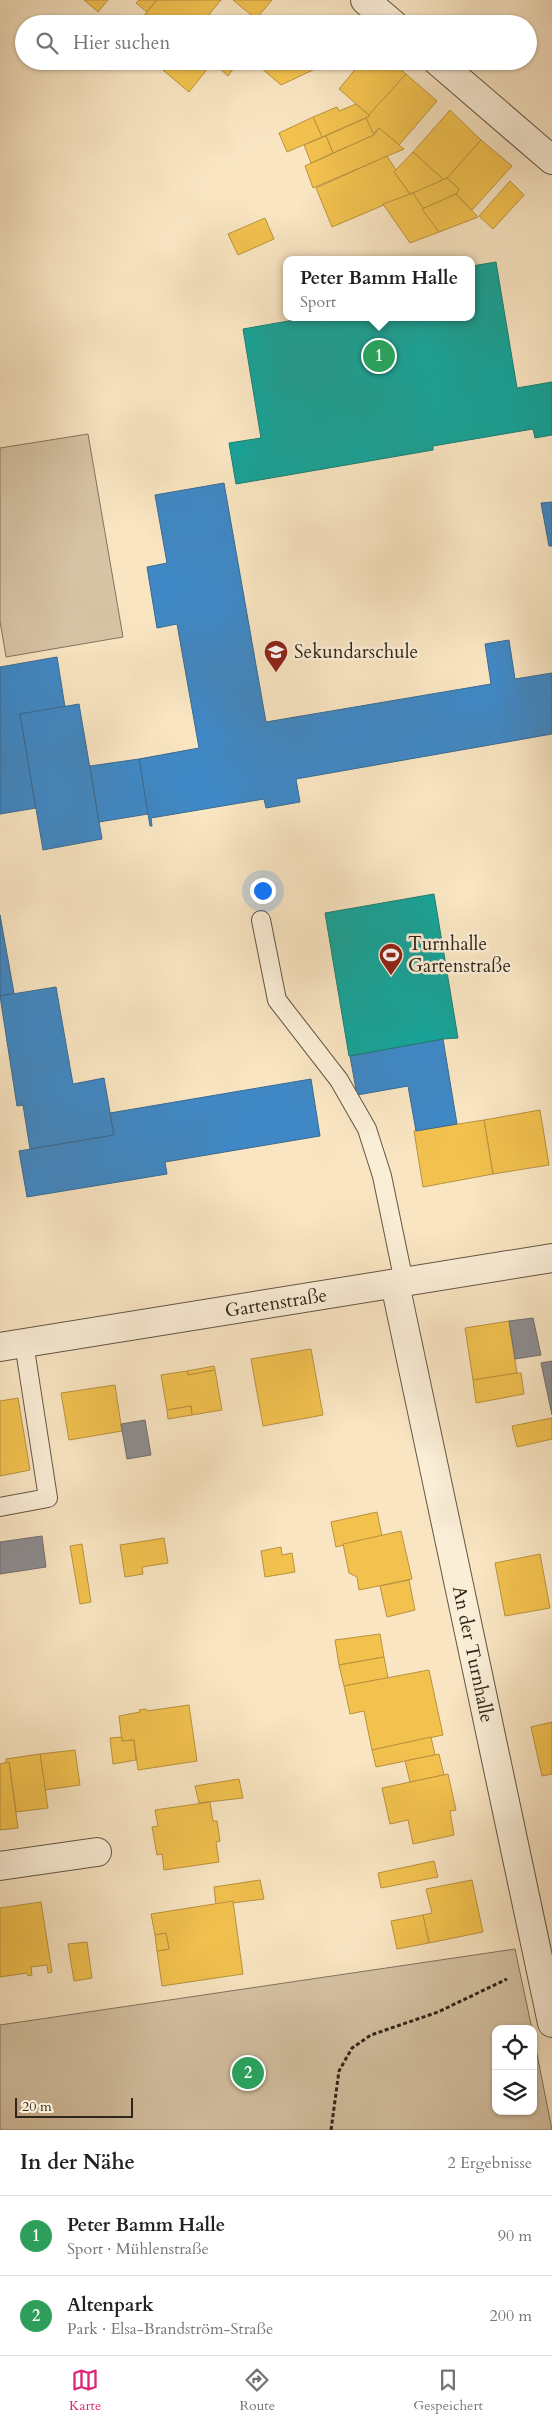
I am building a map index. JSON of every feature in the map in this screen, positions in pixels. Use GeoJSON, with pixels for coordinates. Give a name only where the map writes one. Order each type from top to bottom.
{"type":"FeatureCollection","features":[{"type":"Feature","properties":{"kind":"street"},"geometry":{"type":"LineString","coordinates":[[365,0],[382,15]]}},
{"type":"Feature","properties":{"kind":"street"},"geometry":{"type":"LineString","coordinates":[[447,70],[552,160]]}},
{"type":"Feature","properties":{"kind":"street","name":"Gartenstraße"},"geometry":{"type":"LineString","coordinates":[[12,1345],[552,1258]]}},
{"type":"Feature","properties":{"kind":"street","name":"An der Turnhalle"},"geometry":{"type":"LineString","coordinates":[[400,1283],[542,1953],[552,2023]]}},
{"type":"Feature","properties":{"kind":"street"},"geometry":{"type":"LineString","coordinates":[[0,1866],[97,1852]]}},
{"type":"Feature","properties":{"kind":"lane"},"geometry":{"type":"LineString","coordinates":[[261,920],[277,1000],[339,1080],[367,1129],[382,1176],[400,1283]]}},
{"type":"Feature","properties":{"kind":"lane"},"geometry":{"type":"LineString","coordinates":[[0,1507],[48,1498],[12,1345]]}},
{"type":"Feature","properties":{"kind":"path"},"geometry":{"type":"LineString","coordinates":[[331,2130],[342,2063],[356,2044],[371,2035],[457,2004],[542,1953]]}},
{"type":"Feature","properties":{"kind":"shaded area"},"geometry":{"type":"Polygon","coordinates":[[[88,434],[123,637],[6,657],[0,621],[0,448],[88,434]]]}},
{"type":"Feature","properties":{"kind":"shaded area"},"geometry":{"type":"Polygon","coordinates":[[[515,1949],[531,2025],[492,2025],[492,2115],[537,2115],[537,2054],[552,2130],[0,2130],[0,2025],[515,1949]]]}},
{"type":"Feature","properties":{"kind":"building: Wohnen"},"geometry":{"type":"Polygon","coordinates":[[[84,0],[108,0],[98,12],[84,0]]]}},
{"type":"Feature","properties":{"kind":"building: Wohnen"},"geometry":{"type":"Polygon","coordinates":[[[139,0],[157,0],[147,12],[136,3],[139,0]]]}},
{"type":"Feature","properties":{"kind":"building: Wohnen"},"geometry":{"type":"Polygon","coordinates":[[[157,0],[221,0],[208,15],[144,15],[157,0]]]}},
{"type":"Feature","properties":{"kind":"building: Wohnen"},"geometry":{"type":"Polygon","coordinates":[[[233,0],[272,0],[259,15],[251,15],[233,0]]]}},
{"type":"Feature","properties":{"kind":"building: Wohnen"},"geometry":{"type":"Polygon","coordinates":[[[165,70],[206,70],[189,92],[165,70]]]}},
{"type":"Feature","properties":{"kind":"building: Wohnen"},"geometry":{"type":"Polygon","coordinates":[[[221,70],[232,70],[228,76],[221,70]]]}},
{"type":"Feature","properties":{"kind":"building: Wohnen"},"geometry":{"type":"Polygon","coordinates":[[[264,70],[313,70],[281,85],[264,70]]]}},
{"type":"Feature","properties":{"kind":"building: Wohnen"},"geometry":{"type":"Polygon","coordinates":[[[355,70],[401,70],[406,74],[370,116],[339,89],[355,70]]]}},
{"type":"Feature","properties":{"kind":"building: Wohnen"},"geometry":{"type":"Polygon","coordinates":[[[406,74],[437,101],[399,145],[379,128],[373,134],[366,118],[406,74]]]}},
{"type":"Feature","properties":{"kind":"building: Wohnen"},"geometry":{"type":"Polygon","coordinates":[[[356,104],[370,116],[322,137],[313,117],[337,107],[339,111],[356,104]]]}},
{"type":"Feature","properties":{"kind":"building: Wohnen"},"geometry":{"type":"Polygon","coordinates":[[[450,110],[481,140],[445,181],[413,152],[450,110]]]}},
{"type":"Feature","properties":{"kind":"building: Wohnen"},"geometry":{"type":"Polygon","coordinates":[[[313,117],[322,137],[287,152],[279,133],[313,117]]]}},
{"type":"Feature","properties":{"kind":"building: Wohnen"},"geometry":{"type":"Polygon","coordinates":[[[366,118],[374,135],[333,153],[326,136],[366,118]]]}},
{"type":"Feature","properties":{"kind":"building: Wohnen"},"geometry":{"type":"Polygon","coordinates":[[[379,128],[404,149],[313,188],[305,166],[374,135],[379,128]]]}},
{"type":"Feature","properties":{"kind":"building: Wohnen"},"geometry":{"type":"Polygon","coordinates":[[[326,136],[333,153],[311,163],[304,145],[326,136]]]}},
{"type":"Feature","properties":{"kind":"building: Wohnen"},"geometry":{"type":"Polygon","coordinates":[[[481,140],[512,166],[472,210],[456,194],[459,189],[447,178],[481,140]]]}},
{"type":"Feature","properties":{"kind":"building: Wohnen"},"geometry":{"type":"Polygon","coordinates":[[[413,152],[445,181],[410,194],[394,172],[413,152]]]}},
{"type":"Feature","properties":{"kind":"building: Wohnen"},"geometry":{"type":"Polygon","coordinates":[[[387,156],[396,170],[394,172],[410,194],[332,227],[316,188],[387,156]]]}},
{"type":"Feature","properties":{"kind":"building: Wohnen"},"geometry":{"type":"Polygon","coordinates":[[[447,178],[459,189],[456,194],[422,209],[413,193],[447,178]]]}},
{"type":"Feature","properties":{"kind":"building: Wohnen"},"geometry":{"type":"Polygon","coordinates":[[[510,181],[524,195],[493,229],[479,216],[510,181]]]}},
{"type":"Feature","properties":{"kind":"building: Wohnen"},"geometry":{"type":"Polygon","coordinates":[[[413,193],[439,232],[410,243],[383,204],[413,193]]]}},
{"type":"Feature","properties":{"kind":"building: Wohnen"},"geometry":{"type":"Polygon","coordinates":[[[456,194],[478,217],[439,232],[422,209],[456,194]]]}},
{"type":"Feature","properties":{"kind":"building: Wohnen"},"geometry":{"type":"Polygon","coordinates":[[[265,218],[274,239],[238,255],[228,234],[265,218]]]}},
{"type":"Feature","properties":{"kind":"building: Wohnen"},"geometry":{"type":"Polygon","coordinates":[[[540,1110],[549,1165],[493,1174],[484,1120],[540,1110]]]}},
{"type":"Feature","properties":{"kind":"building: Wohnen"},"geometry":{"type":"Polygon","coordinates":[[[484,1120],[493,1174],[423,1187],[414,1131],[484,1120]]]}},
{"type":"Feature","properties":{"kind":"building: Wohnen"},"geometry":{"type":"Polygon","coordinates":[[[509,1321],[517,1373],[473,1380],[465,1328],[509,1321]]]}},
{"type":"Feature","properties":{"kind":"building: Wohnen"},"geometry":{"type":"Polygon","coordinates":[[[311,1349],[323,1415],[263,1426],[251,1359],[311,1349]]]}},
{"type":"Feature","properties":{"kind":"building: Wohnen"},"geometry":{"type":"Polygon","coordinates":[[[214,1366],[215,1370],[188,1375],[187,1371],[214,1366]]]}},
{"type":"Feature","properties":{"kind":"building: Wohnen"},"geometry":{"type":"Polygon","coordinates":[[[215,1370],[222,1410],[192,1415],[191,1406],[167,1410],[161,1375],[187,1371],[188,1375],[215,1370]]]}},
{"type":"Feature","properties":{"kind":"building: Wohnen"},"geometry":{"type":"Polygon","coordinates":[[[521,1373],[524,1394],[476,1403],[473,1380],[521,1373]]]}},
{"type":"Feature","properties":{"kind":"building: Wohnen"},"geometry":{"type":"Polygon","coordinates":[[[115,1385],[122,1431],[69,1440],[61,1393],[115,1385]]]}},
{"type":"Feature","properties":{"kind":"building: Wohnen"},"geometry":{"type":"Polygon","coordinates":[[[18,1398],[30,1470],[0,1476],[0,1401],[18,1398]]]}},
{"type":"Feature","properties":{"kind":"building: Wohnen"},"geometry":{"type":"Polygon","coordinates":[[[191,1406],[192,1415],[168,1419],[167,1410],[191,1406]]]}},
{"type":"Feature","properties":{"kind":"building: Wohnen"},"geometry":{"type":"Polygon","coordinates":[[[552,1418],[552,1439],[517,1447],[512,1426],[552,1418]]]}},
{"type":"Feature","properties":{"kind":"building: Wohnen"},"geometry":{"type":"Polygon","coordinates":[[[377,1512],[382,1536],[336,1547],[331,1522],[377,1512]]]}},
{"type":"Feature","properties":{"kind":"building: Wohnen"},"geometry":{"type":"Polygon","coordinates":[[[401,1531],[412,1579],[359,1590],[357,1577],[349,1573],[343,1544],[401,1531]]]}},
{"type":"Feature","properties":{"kind":"building: Wohnen"},"geometry":{"type":"Polygon","coordinates":[[[164,1538],[168,1563],[142,1567],[143,1574],[125,1577],[120,1545],[164,1538]]]}},
{"type":"Feature","properties":{"kind":"building: Wohnen"},"geometry":{"type":"Polygon","coordinates":[[[82,1544],[91,1602],[80,1604],[70,1546],[82,1544]]]}},
{"type":"Feature","properties":{"kind":"building: Wohnen"},"geometry":{"type":"Polygon","coordinates":[[[281,1547],[282,1555],[292,1553],[295,1572],[265,1577],[261,1551],[281,1547]]]}},
{"type":"Feature","properties":{"kind":"building: Wohnen"},"geometry":{"type":"Polygon","coordinates":[[[540,1554],[550,1608],[505,1616],[495,1563],[540,1554]]]}},
{"type":"Feature","properties":{"kind":"building: Wohnen"},"geometry":{"type":"Polygon","coordinates":[[[409,1580],[415,1610],[387,1617],[380,1586],[409,1580]]]}},
{"type":"Feature","properties":{"kind":"building: Wohnen"},"geometry":{"type":"Polygon","coordinates":[[[380,1634],[384,1657],[339,1665],[335,1640],[380,1634]]]}},
{"type":"Feature","properties":{"kind":"building: Wohnen"},"geometry":{"type":"Polygon","coordinates":[[[384,1657],[388,1678],[344,1686],[339,1665],[384,1657]]]}},
{"type":"Feature","properties":{"kind":"building: Wohnen"},"geometry":{"type":"Polygon","coordinates":[[[429,1670],[443,1735],[372,1750],[364,1711],[350,1714],[344,1686],[429,1670]]]}},
{"type":"Feature","properties":{"kind":"building: Wohnen"},"geometry":{"type":"Polygon","coordinates":[[[189,1705],[197,1761],[138,1770],[134,1740],[122,1741],[119,1716],[140,1712],[139,1710],[146,1709],[147,1711],[189,1705]]]}},
{"type":"Feature","properties":{"kind":"building: Wohnen"},"geometry":{"type":"Polygon","coordinates":[[[552,1722],[552,1774],[542,1776],[531,1727],[552,1722]]]}},
{"type":"Feature","properties":{"kind":"building: Wohnen"},"geometry":{"type":"Polygon","coordinates":[[[122,1737],[122,1741],[134,1740],[136,1760],[113,1764],[110,1738],[122,1737]]]}},
{"type":"Feature","properties":{"kind":"building: Wohnen"},"geometry":{"type":"Polygon","coordinates":[[[431,1737],[435,1755],[376,1767],[372,1750],[431,1737]]]}},
{"type":"Feature","properties":{"kind":"building: Wohnen"},"geometry":{"type":"Polygon","coordinates":[[[75,1750],[80,1785],[45,1790],[40,1754],[75,1750]]]}},
{"type":"Feature","properties":{"kind":"building: Wohnen"},"geometry":{"type":"Polygon","coordinates":[[[40,1754],[48,1808],[16,1812],[9,1762],[6,1763],[6,1759],[40,1754]]]}},
{"type":"Feature","properties":{"kind":"building: Wohnen"},"geometry":{"type":"Polygon","coordinates":[[[439,1754],[444,1775],[410,1782],[405,1761],[439,1754]]]}},
{"type":"Feature","properties":{"kind":"building: Wohnen"},"geometry":{"type":"Polygon","coordinates":[[[9,1762],[18,1828],[0,1830],[0,1764],[9,1762]]]}},
{"type":"Feature","properties":{"kind":"building: Wohnen"},"geometry":{"type":"Polygon","coordinates":[[[448,1774],[456,1810],[450,1811],[454,1835],[413,1844],[408,1820],[390,1824],[382,1788],[448,1774]]]}},
{"type":"Feature","properties":{"kind":"building: Wohnen"},"geometry":{"type":"Polygon","coordinates":[[[239,1779],[243,1798],[199,1803],[195,1786],[239,1779]]]}},
{"type":"Feature","properties":{"kind":"building: Wohnen"},"geometry":{"type":"Polygon","coordinates":[[[210,1802],[213,1821],[217,1821],[220,1841],[216,1842],[219,1862],[164,1870],[162,1854],[157,1855],[152,1827],[158,1826],[155,1810],[210,1802]]]}},
{"type":"Feature","properties":{"kind":"building: Wohnen"},"geometry":{"type":"Polygon","coordinates":[[[434,1861],[438,1877],[381,1888],[378,1873],[434,1861]]]}},
{"type":"Feature","properties":{"kind":"building: Wohnen"},"geometry":{"type":"Polygon","coordinates":[[[260,1880],[264,1899],[216,1905],[214,1887],[260,1880]]]}},
{"type":"Feature","properties":{"kind":"building: Wohnen"},"geometry":{"type":"Polygon","coordinates":[[[472,1880],[483,1932],[429,1943],[423,1915],[432,1913],[426,1889],[472,1880]]]}},
{"type":"Feature","properties":{"kind":"building: Wohnen"},"geometry":{"type":"Polygon","coordinates":[[[233,1901],[243,1974],[162,1986],[157,1951],[169,1949],[166,1933],[155,1935],[151,1914],[233,1901]]]}},
{"type":"Feature","properties":{"kind":"building: Wohnen"},"geometry":{"type":"Polygon","coordinates":[[[41,1902],[52,1972],[48,1973],[47,1965],[31,1967],[32,1975],[28,1976],[27,1973],[0,1977],[0,1908],[41,1902]]]}},
{"type":"Feature","properties":{"kind":"building: Wohnen"},"geometry":{"type":"Polygon","coordinates":[[[423,1915],[429,1943],[397,1949],[391,1921],[423,1915]]]}},
{"type":"Feature","properties":{"kind":"building: Wohnen"},"geometry":{"type":"Polygon","coordinates":[[[166,1933],[169,1949],[157,1951],[155,1935],[166,1933]]]}},
{"type":"Feature","properties":{"kind":"building: Wohnen"},"geometry":{"type":"Polygon","coordinates":[[[87,1942],[92,1978],[74,1981],[68,1944],[87,1942]]]}},
{"type":"Feature","properties":{"kind":"building: Schulen","name":"Sekundarschule"},"geometry":{"type":"Polygon","coordinates":[[[224,483],[266,722],[491,684],[485,644],[509,640],[515,679],[552,673],[552,734],[296,779],[300,802],[266,808],[264,799],[151,818],[152,826],[150,826],[139,759],[199,748],[177,624],[157,628],[147,567],[167,563],[155,495],[224,483]]]}},
{"type":"Feature","properties":{"kind":"building: Schulen"},"geometry":{"type":"Polygon","coordinates":[[[552,502],[552,546],[549,546],[541,503],[552,502]]]}},
{"type":"Feature","properties":{"kind":"building: Schulen"},"geometry":{"type":"Polygon","coordinates":[[[57,657],[65,707],[20,714],[36,808],[0,814],[0,667],[57,657]]]}},
{"type":"Feature","properties":{"kind":"building: Schulen"},"geometry":{"type":"Polygon","coordinates":[[[79,704],[102,839],[43,850],[20,714],[79,704]]]}},
{"type":"Feature","properties":{"kind":"building: Schulen"},"geometry":{"type":"Polygon","coordinates":[[[139,759],[148,814],[99,822],[90,766],[139,759]]]}},
{"type":"Feature","properties":{"kind":"building: Schulen"},"geometry":{"type":"Polygon","coordinates":[[[0,915],[14,993],[0,996],[0,915]]]}},
{"type":"Feature","properties":{"kind":"building: Schulen"},"geometry":{"type":"Polygon","coordinates":[[[56,987],[73,1084],[104,1078],[114,1135],[30,1149],[23,1105],[17,1106],[0,996],[56,987]]]}},
{"type":"Feature","properties":{"kind":"building: Schulen"},"geometry":{"type":"Polygon","coordinates":[[[443,1039],[457,1124],[416,1131],[408,1086],[357,1095],[350,1056],[443,1039]]]}},
{"type":"Feature","properties":{"kind":"building: Schulen"},"geometry":{"type":"Polygon","coordinates":[[[311,1079],[320,1136],[165,1162],[167,1174],[27,1197],[19,1151],[114,1135],[110,1113],[311,1079]]]}},
{"type":"Feature","properties":{"kind":"building: Öffentlich"},"geometry":{"type":"Polygon","coordinates":[[[496,262],[517,388],[552,382],[552,435],[535,438],[533,429],[433,446],[433,450],[236,484],[229,443],[261,438],[243,329],[288,321],[475,321],[475,266],[496,262]]]}},
{"type":"Feature","properties":{"kind":"building: Öffentlich","name":"Turnhalle Gartenstraße"},"geometry":{"type":"Polygon","coordinates":[[[434,894],[458,1038],[349,1056],[325,913],[434,894]]]}},
{"type":"Feature","properties":{"kind":"building: Industrie"},"geometry":{"type":"Polygon","coordinates":[[[533,1318],[541,1355],[515,1359],[509,1321],[533,1318]]]}},
{"type":"Feature","properties":{"kind":"building: Industrie"},"geometry":{"type":"Polygon","coordinates":[[[552,1361],[552,1415],[541,1363],[552,1361]]]}},
{"type":"Feature","properties":{"kind":"building: Industrie"},"geometry":{"type":"Polygon","coordinates":[[[145,1420],[151,1455],[127,1459],[121,1424],[145,1420]]]}},
{"type":"Feature","properties":{"kind":"building: Industrie"},"geometry":{"type":"Polygon","coordinates":[[[42,1536],[46,1567],[0,1574],[0,1542],[42,1536]]]}},
{"type":"Feature","properties":{"kind":"place","name":"Peter Bamm Halle"},"geometry":{"type":"Point","coordinates":[379,356]}},
{"type":"Feature","properties":{"kind":"place","name":"Sekundarschule"},"geometry":{"type":"Point","coordinates":[276,673]}},
{"type":"Feature","properties":{"kind":"place","name":"Turnhalle Gartenstraße"},"geometry":{"type":"Point","coordinates":[391,976]}},
{"type":"Feature","properties":{"kind":"place","name":"Altenpark"},"geometry":{"type":"Point","coordinates":[248,2073]}}]}
